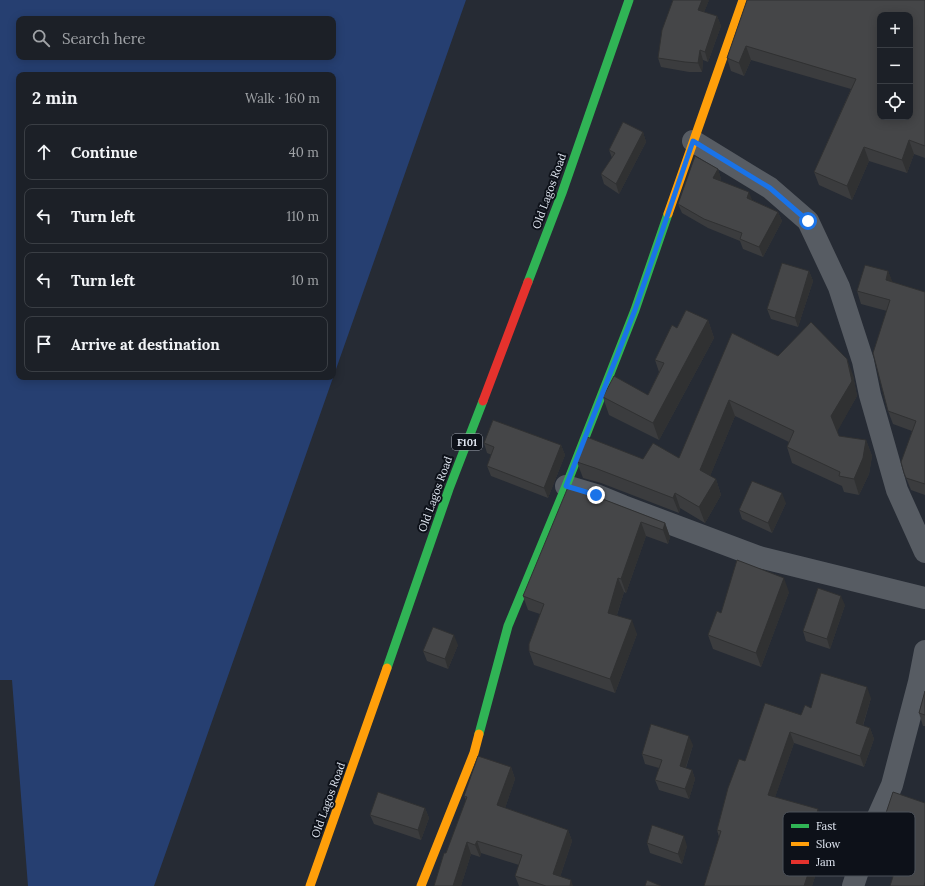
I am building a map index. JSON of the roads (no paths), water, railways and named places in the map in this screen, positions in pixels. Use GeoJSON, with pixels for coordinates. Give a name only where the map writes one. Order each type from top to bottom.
{"type":"FeatureCollection","features":[{"type":"Feature","properties":{"kind":"street","name":"Old Lagos Road"},"geometry":{"type":"LineString","coordinates":[[310,886],[449,489],[562,193],[629,0]]}},
{"type":"Feature","properties":{"kind":"street"},"geometry":{"type":"LineString","coordinates":[[421,886],[474,753],[508,626],[566,486],[635,310],[743,0]]}},
{"type":"Feature","properties":{"kind":"street"},"geometry":{"type":"LineString","coordinates":[[693,141],[770,188],[808,221],[839,286],[863,361],[870,395],[897,490],[925,552]]}},
{"type":"Feature","properties":{"kind":"street"},"geometry":{"type":"LineString","coordinates":[[566,486],[596,495],[759,557],[925,598]]}},
{"type":"Feature","properties":{"kind":"street"},"geometry":{"type":"LineString","coordinates":[[880,812],[892,785],[922,683],[925,651]]}},
{"type":"Feature","properties":{"kind":"street"},"geometry":{"type":"LineString","coordinates":[[853,886],[856,876]]}}]}
